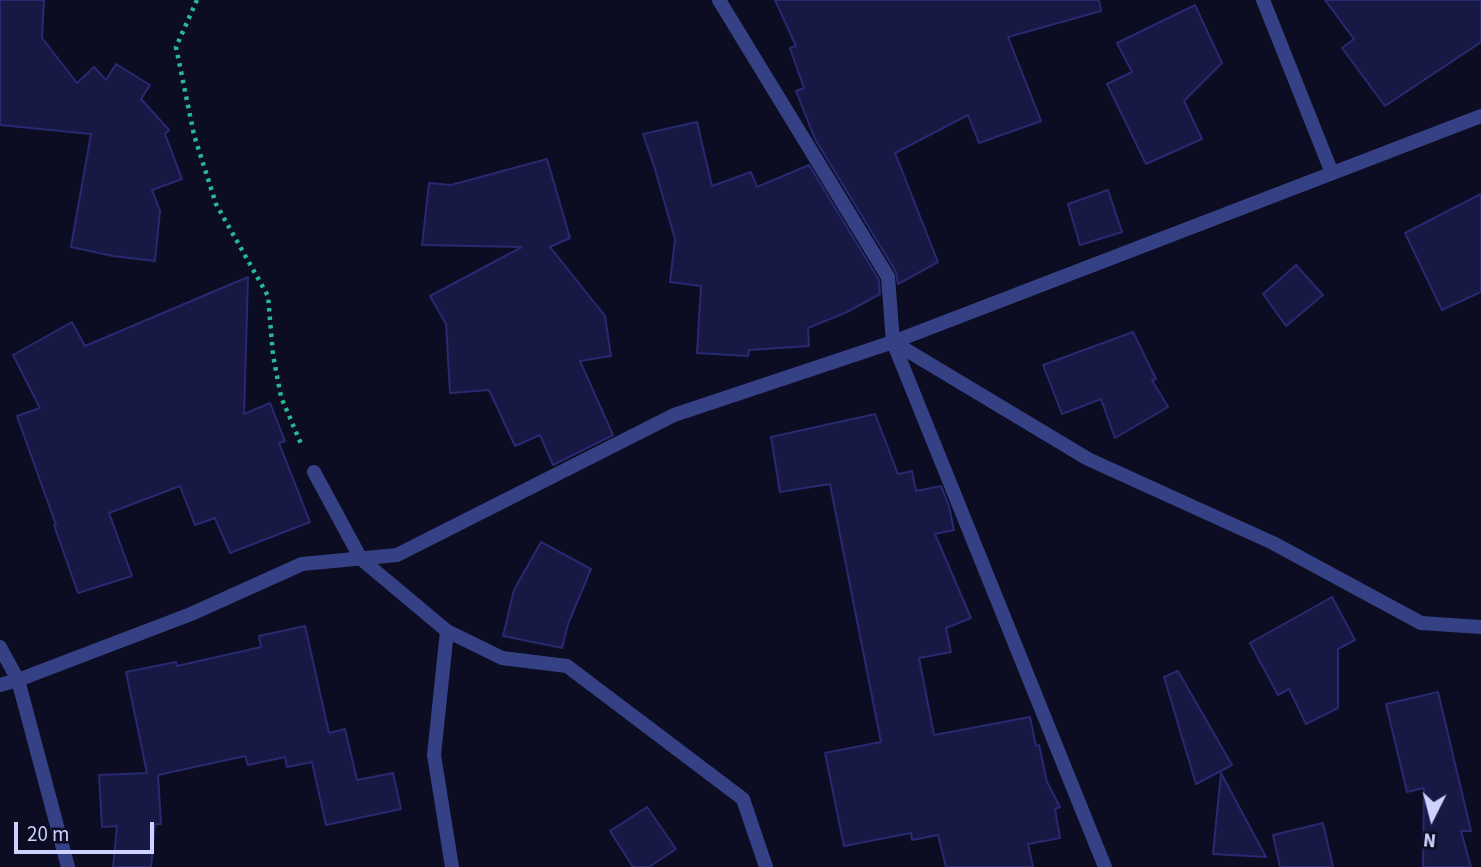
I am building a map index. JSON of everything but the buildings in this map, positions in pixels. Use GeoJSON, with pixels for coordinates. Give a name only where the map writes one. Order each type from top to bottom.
{"type":"FeatureCollection","features":[{"type":"Feature","properties":{"kind":"street"},"geometry":{"type":"LineString","coordinates":[[719,0],[888,277],[893,342],[1105,867]]}},
{"type":"Feature","properties":{"kind":"street"},"geometry":{"type":"LineString","coordinates":[[1264,0],[1332,173]]}},
{"type":"Feature","properties":{"kind":"street"},"geometry":{"type":"LineString","coordinates":[[0,685],[191,614],[302,564],[397,555],[674,415],[893,342],[1481,116]]}},
{"type":"Feature","properties":{"kind":"street"},"geometry":{"type":"LineString","coordinates":[[893,342],[1088,459],[1273,543],[1420,623],[1481,627]]}},
{"type":"Feature","properties":{"kind":"street"},"geometry":{"type":"LineString","coordinates":[[314,472],[361,559],[446,631],[502,658],[567,666],[743,799],[766,867]]}},
{"type":"Feature","properties":{"kind":"street"},"geometry":{"type":"LineString","coordinates":[[446,631],[434,755],[452,867]]}},
{"type":"Feature","properties":{"kind":"street"},"geometry":{"type":"LineString","coordinates":[[0,647],[18,680],[68,867]]}},
{"type":"Feature","properties":{"kind":"path"},"geometry":{"type":"LineString","coordinates":[[197,0],[176,47],[194,135],[216,204],[268,296],[273,355],[281,397],[314,472]]}}]}
